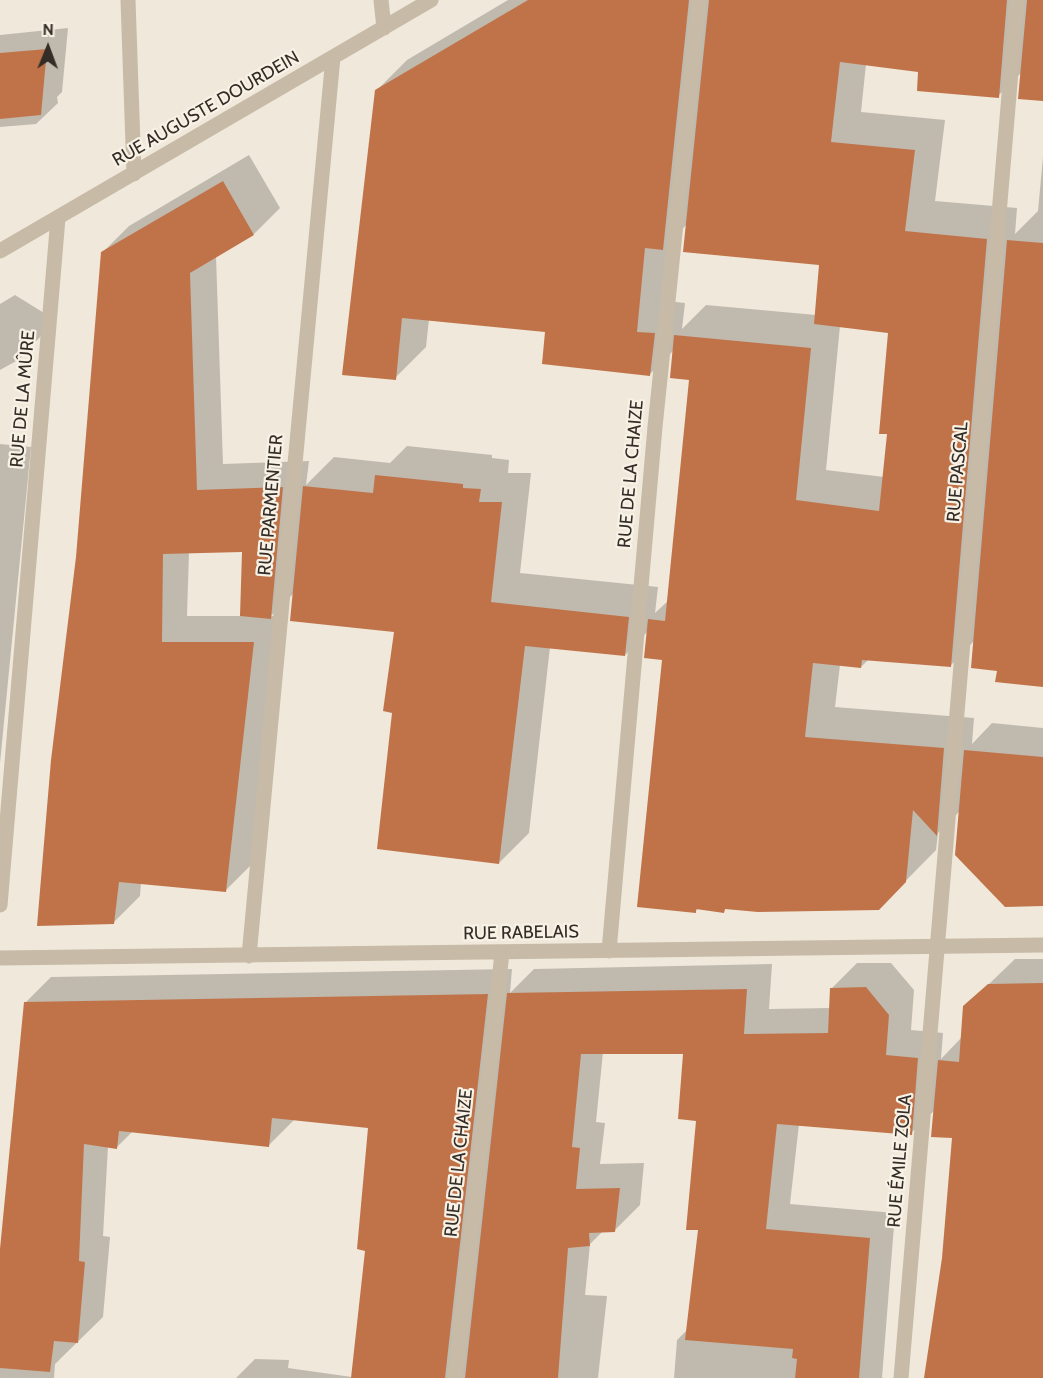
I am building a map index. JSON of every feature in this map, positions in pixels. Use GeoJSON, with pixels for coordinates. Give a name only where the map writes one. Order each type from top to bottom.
{"type":"FeatureCollection","features":[{"type":"Feature","properties":{"kind":"street"},"geometry":{"type":"LineString","coordinates":[[128,0],[134,174]]}},
{"type":"Feature","properties":{"kind":"street"},"geometry":{"type":"LineString","coordinates":[[381,0],[384,28]]}},
{"type":"Feature","properties":{"kind":"street","name":"RUE AUGUSTE DOURDEIN"},"geometry":{"type":"LineString","coordinates":[[0,250],[431,0]]}},
{"type":"Feature","properties":{"kind":"street","name":"RUE DE LA CHAIZE"},"geometry":{"type":"LineString","coordinates":[[609,951],[655,427],[699,0]]}},
{"type":"Feature","properties":{"kind":"street","name":"RUE PASCAL"},"geometry":{"type":"LineString","coordinates":[[939,947],[1017,0]]}},
{"type":"Feature","properties":{"kind":"street","name":"RUE PARMENTIER"},"geometry":{"type":"LineString","coordinates":[[249,956],[333,57]]}},
{"type":"Feature","properties":{"kind":"street","name":"RUE DE LA MÛRE"},"geometry":{"type":"LineString","coordinates":[[0,905],[57,218]]}},
{"type":"Feature","properties":{"kind":"street","name":"RUE RABELAIS"},"geometry":{"type":"LineString","coordinates":[[0,958],[1043,945]]}},
{"type":"Feature","properties":{"kind":"street","name":"RUE ÉMILE ZOLA"},"geometry":{"type":"LineString","coordinates":[[901,1378],[939,947]]}},
{"type":"Feature","properties":{"kind":"street","name":"RUE DE LA CHAIZE"},"geometry":{"type":"LineString","coordinates":[[454,1378],[502,953]]}},
{"type":"Feature","properties":{"kind":"building"},"geometry":{"type":"Polygon","coordinates":[[[528,0],[689,0],[663,250],[645,248],[637,332],[655,333],[650,376],[542,364],[545,332],[402,318],[396,380],[342,375],[375,90],[528,0]]]}},
{"type":"Feature","properties":{"kind":"building"},"geometry":{"type":"Polygon","coordinates":[[[709,0],[1007,0],[999,98],[917,91],[918,72],[840,62],[831,142],[915,150],[905,231],[987,239],[951,667],[862,660],[861,668],[813,663],[805,737],[944,748],[937,836],[913,810],[906,882],[879,910],[758,912],[725,909],[724,913],[696,909],[696,913],[637,907],[662,660],[644,658],[648,619],[665,621],[689,380],[670,378],[674,335],[811,348],[796,500],[879,511],[887,434],[879,434],[888,333],[814,324],[819,265],[683,252],[709,0]]]}},
{"type":"Feature","properties":{"kind":"building"},"geometry":{"type":"Polygon","coordinates":[[[1027,0],[1043,0],[1043,101],[1018,99],[1027,0]]]}},
{"type":"Feature","properties":{"kind":"building"},"geometry":{"type":"Polygon","coordinates":[[[47,49],[41,115],[0,119],[0,53],[47,49]]]}},
{"type":"Feature","properties":{"kind":"building"},"geometry":{"type":"Polygon","coordinates":[[[223,181],[254,235],[190,273],[197,490],[283,487],[271,619],[240,616],[242,552],[163,554],[162,642],[254,642],[226,892],[119,882],[114,924],[37,926],[51,760],[76,557],[101,252],[223,181]]]}},
{"type":"Feature","properties":{"kind":"building"},"geometry":{"type":"Polygon","coordinates":[[[1007,240],[1043,243],[1043,687],[995,682],[997,671],[971,668],[1007,240]]]}},
{"type":"Feature","properties":{"kind":"building"},"geometry":{"type":"Polygon","coordinates":[[[375,475],[463,484],[463,488],[481,489],[479,502],[502,502],[491,602],[629,617],[625,656],[525,646],[499,864],[377,849],[392,713],[383,711],[394,632],[290,621],[303,486],[373,493],[375,475]]]}},
{"type":"Feature","properties":{"kind":"building"},"geometry":{"type":"Polygon","coordinates":[[[964,750],[1043,757],[1043,906],[1005,907],[955,855],[964,750]]]}},
{"type":"Feature","properties":{"kind":"building"},"geometry":{"type":"Polygon","coordinates":[[[1043,983],[1043,1378],[924,1378],[942,1258],[952,1138],[931,1137],[938,1060],[959,1062],[963,1006],[988,984],[1043,983]]]}},
{"type":"Feature","properties":{"kind":"building"},"geometry":{"type":"Polygon","coordinates":[[[866,987],[889,1015],[886,1055],[918,1058],[912,1135],[777,1124],[766,1229],[870,1238],[859,1378],[795,1378],[797,1359],[792,1358],[793,1349],[685,1340],[698,1230],[686,1230],[696,1121],[678,1119],[683,1054],[581,1054],[572,1147],[580,1148],[576,1189],[620,1188],[615,1232],[589,1233],[590,1246],[568,1248],[558,1378],[465,1378],[507,993],[747,989],[744,1034],[828,1033],[830,988],[866,987]]]}},
{"type":"Feature","properties":{"kind":"building"},"geometry":{"type":"Polygon","coordinates":[[[488,994],[445,1378],[351,1378],[365,1251],[357,1249],[368,1128],[272,1118],[269,1147],[119,1131],[117,1149],[84,1144],[79,1261],[85,1262],[78,1343],[54,1341],[50,1372],[0,1368],[0,1249],[24,1002],[488,994]]]}}]}
